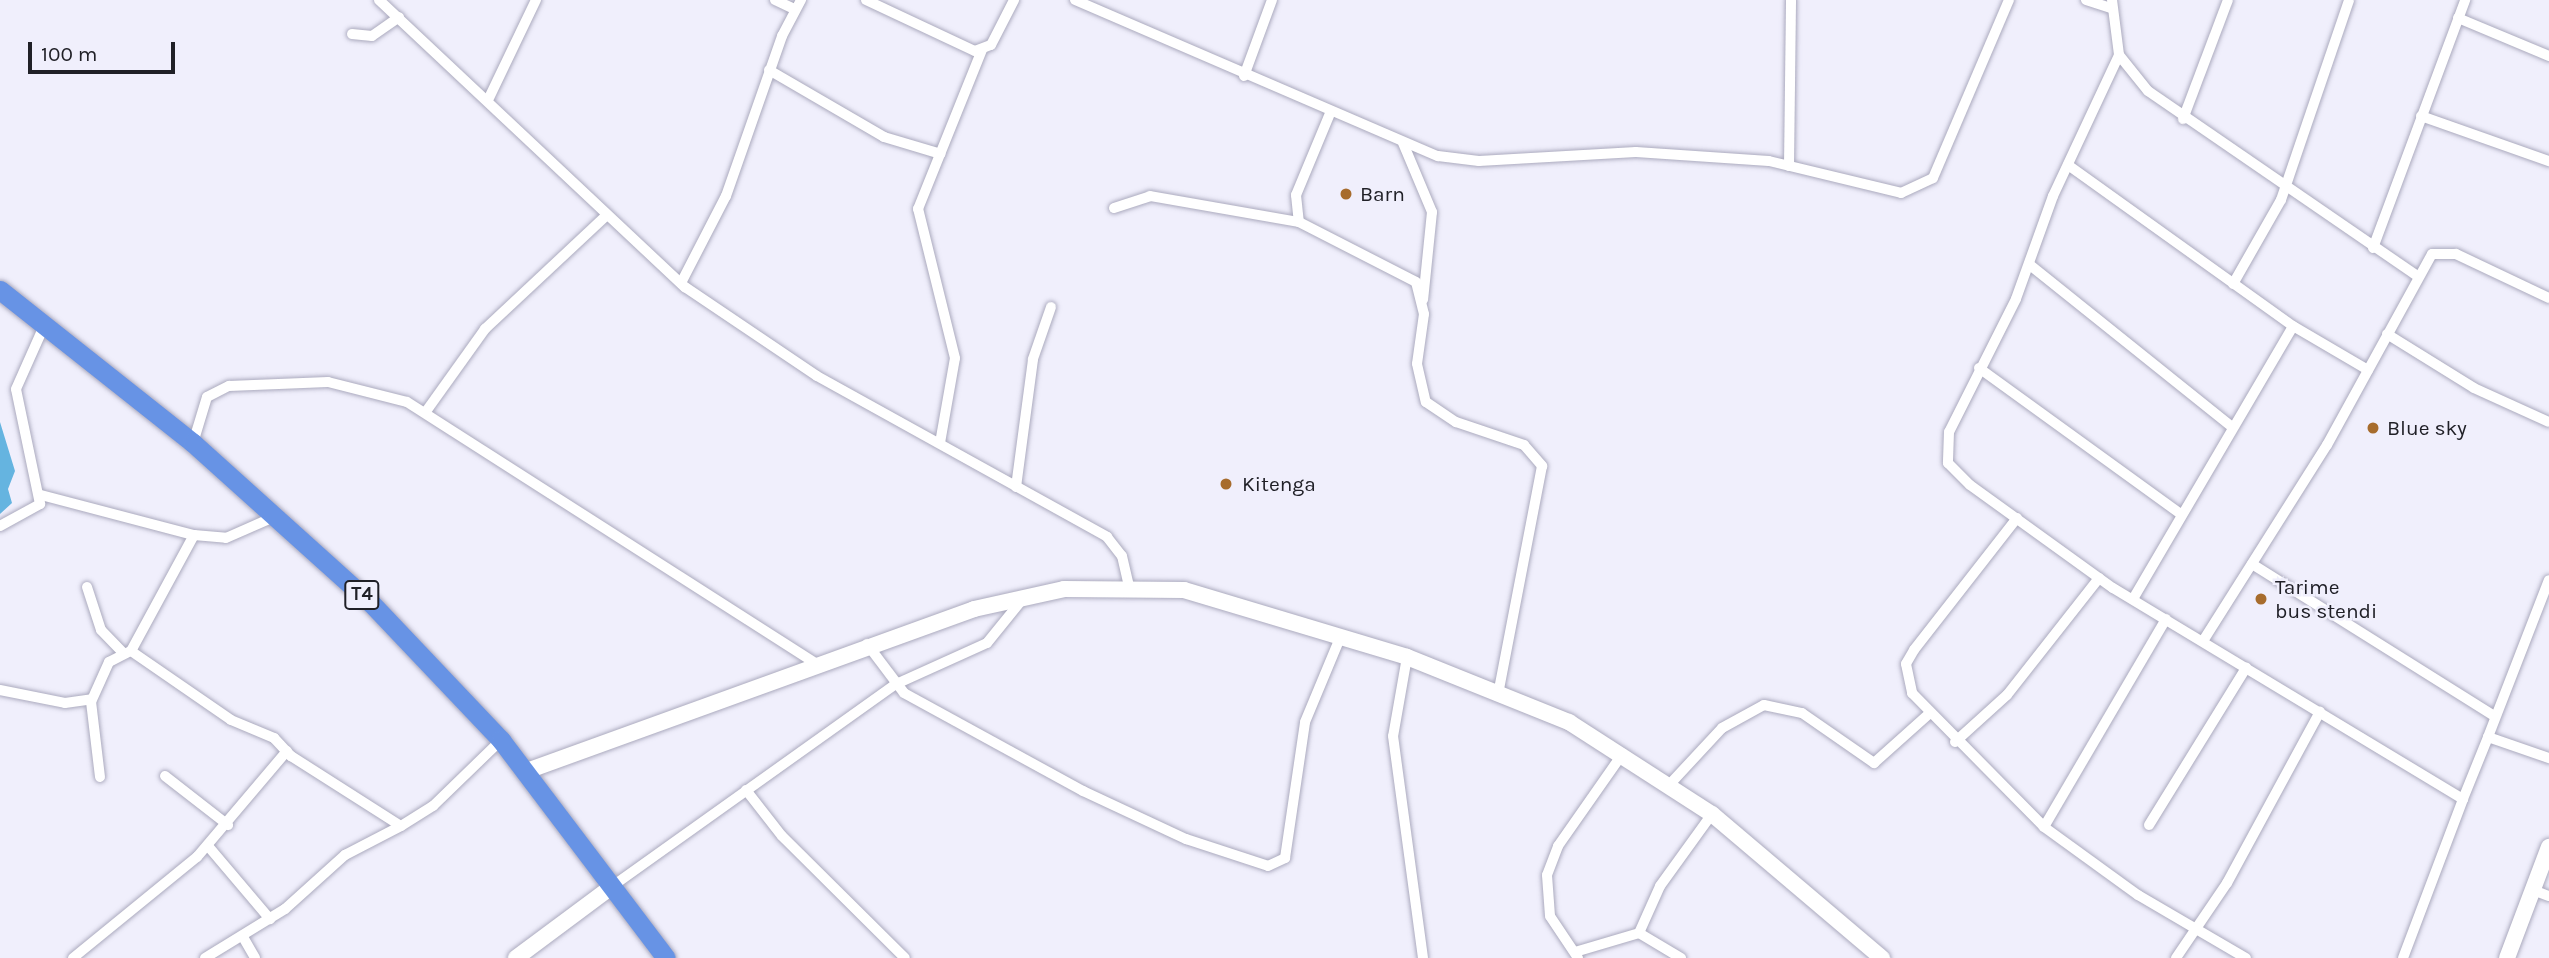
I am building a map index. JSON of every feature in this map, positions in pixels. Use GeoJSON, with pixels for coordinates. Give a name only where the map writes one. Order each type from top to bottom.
{"type":"FeatureCollection","features":[{"type":"Feature","properties":{"kind":"highway","name":"T4"},"geometry":{"type":"LineString","coordinates":[[0,290],[47,321],[277,516],[501,740],[614,885],[666,958]]}},
{"type":"Feature","properties":{"kind":"main road"},"geometry":{"type":"LineString","coordinates":[[524,772],[867,644],[1028,595],[1129,586],[1184,590],[1407,657],[1499,689],[1623,753],[1712,814],[1882,958]]}},
{"type":"Feature","properties":{"kind":"main road"},"geometry":{"type":"LineString","coordinates":[[2507,958],[2549,847]]}},
{"type":"Feature","properties":{"kind":"main road"},"geometry":{"type":"LineString","coordinates":[[516,958],[614,885]]}},
{"type":"Feature","properties":{"kind":"street"},"geometry":{"type":"LineString","coordinates":[[379,0],[489,98],[681,284],[817,376],[1113,542],[1129,586]]}},
{"type":"Feature","properties":{"kind":"street"},"geometry":{"type":"LineString","coordinates":[[489,98],[536,0]]}},
{"type":"Feature","properties":{"kind":"street"},"geometry":{"type":"LineString","coordinates":[[681,284],[726,196],[769,70],[798,4],[775,0]]}},
{"type":"Feature","properties":{"kind":"street"},"geometry":{"type":"LineString","coordinates":[[866,0],[982,50]]}},
{"type":"Feature","properties":{"kind":"street"},"geometry":{"type":"LineString","coordinates":[[940,443],[955,358],[918,209],[982,50],[1014,0]]}},
{"type":"Feature","properties":{"kind":"street"},"geometry":{"type":"LineString","coordinates":[[1075,0],[1244,76],[1403,143],[1479,161],[1636,152],[1790,166],[1901,193],[1922,187],[1933,178],[2009,0]]}},
{"type":"Feature","properties":{"kind":"street"},"geometry":{"type":"LineString","coordinates":[[1244,76],[1272,0]]}},
{"type":"Feature","properties":{"kind":"street"},"geometry":{"type":"LineString","coordinates":[[1790,0],[1790,166]]}},
{"type":"Feature","properties":{"kind":"street"},"geometry":{"type":"LineString","coordinates":[[2086,0],[2112,4],[2119,55],[2068,165],[2030,265],[1949,432],[1948,463],[2099,578],[2463,799]]}},
{"type":"Feature","properties":{"kind":"street"},"geometry":{"type":"LineString","coordinates":[[2183,119],[2228,0]]}},
{"type":"Feature","properties":{"kind":"street"},"geometry":{"type":"LineString","coordinates":[[2233,284],[2286,189],[2349,0]]}},
{"type":"Feature","properties":{"kind":"street"},"geometry":{"type":"LineString","coordinates":[[2373,248],[2465,0]]}},
{"type":"Feature","properties":{"kind":"street"},"geometry":{"type":"LineString","coordinates":[[352,34],[372,36],[399,17]]}},
{"type":"Feature","properties":{"kind":"street"},"geometry":{"type":"LineString","coordinates":[[2458,18],[2549,56]]}},
{"type":"Feature","properties":{"kind":"street"},"geometry":{"type":"LineString","coordinates":[[2119,55],[2183,119],[2417,276]]}},
{"type":"Feature","properties":{"kind":"street"},"geometry":{"type":"LineString","coordinates":[[769,70],[884,137],[941,154]]}},
{"type":"Feature","properties":{"kind":"street"},"geometry":{"type":"LineString","coordinates":[[1299,222],[1296,195],[1331,111]]}},
{"type":"Feature","properties":{"kind":"street"},"geometry":{"type":"LineString","coordinates":[[2421,116],[2549,160]]}},
{"type":"Feature","properties":{"kind":"street"},"geometry":{"type":"LineString","coordinates":[[1403,143],[1432,212],[1417,364],[1426,402],[1456,422],[1524,445],[1542,466],[1499,689]]}},
{"type":"Feature","properties":{"kind":"street"},"geometry":{"type":"LineString","coordinates":[[2068,165],[2293,326],[2368,370]]}},
{"type":"Feature","properties":{"kind":"street"},"geometry":{"type":"LineString","coordinates":[[1114,208],[1150,196],[1299,222],[1408,276],[1422,303]]}},
{"type":"Feature","properties":{"kind":"street"},"geometry":{"type":"LineString","coordinates":[[427,410],[485,329],[607,215]]}},
{"type":"Feature","properties":{"kind":"street"},"geometry":{"type":"LineString","coordinates":[[2203,641],[2368,370],[2417,276],[2441,251],[2549,298]]}},
{"type":"Feature","properties":{"kind":"street"},"geometry":{"type":"LineString","coordinates":[[2030,265],[2230,425]]}},
{"type":"Feature","properties":{"kind":"street"},"geometry":{"type":"LineString","coordinates":[[1016,487],[1032,359],[1051,307]]}},
{"type":"Feature","properties":{"kind":"street"},"geometry":{"type":"LineString","coordinates":[[0,526],[36,510],[41,495],[16,389],[47,321]]}},
{"type":"Feature","properties":{"kind":"street"},"geometry":{"type":"LineString","coordinates":[[2133,599],[2178,512],[2293,326]]}},
{"type":"Feature","properties":{"kind":"street"},"geometry":{"type":"LineString","coordinates":[[2388,334],[2474,388],[2549,422]]}},
{"type":"Feature","properties":{"kind":"street"},"geometry":{"type":"LineString","coordinates":[[1979,368],[2178,512]]}},
{"type":"Feature","properties":{"kind":"street"},"geometry":{"type":"LineString","coordinates":[[193,443],[207,397],[229,386],[328,382],[427,410],[816,664]]}},
{"type":"Feature","properties":{"kind":"street"},"geometry":{"type":"LineString","coordinates":[[41,495],[194,536],[226,538],[277,516]]}},
{"type":"Feature","properties":{"kind":"street"},"geometry":{"type":"LineString","coordinates":[[2017,518],[1906,664],[1912,693],[1955,742],[2044,827],[2196,931],[2246,958]]}},
{"type":"Feature","properties":{"kind":"street"},"geometry":{"type":"LineString","coordinates":[[100,777],[89,720],[92,699],[109,662],[126,652],[194,536]]}},
{"type":"Feature","properties":{"kind":"street"},"geometry":{"type":"LineString","coordinates":[[2252,564],[2494,716]]}},
{"type":"Feature","properties":{"kind":"street"},"geometry":{"type":"LineString","coordinates":[[1955,742],[2007,695],[2099,578]]}},
{"type":"Feature","properties":{"kind":"street"},"geometry":{"type":"LineString","coordinates":[[2403,958],[2494,716],[2549,580]]}},
{"type":"Feature","properties":{"kind":"street"},"geometry":{"type":"LineString","coordinates":[[87,587],[100,630],[126,652],[287,751],[401,826]]}},
{"type":"Feature","properties":{"kind":"street"},"geometry":{"type":"LineString","coordinates":[[614,885],[894,685],[987,643],[1028,595]]}},
{"type":"Feature","properties":{"kind":"street"},"geometry":{"type":"LineString","coordinates":[[2044,827],[2166,619]]}},
{"type":"Feature","properties":{"kind":"street"},"geometry":{"type":"LineString","coordinates":[[867,644],[894,685],[1083,791],[1186,839],[1276,865],[1285,858],[1306,722],[1340,638]]}},
{"type":"Feature","properties":{"kind":"street"},"geometry":{"type":"LineString","coordinates":[[1407,657],[1393,736],[1423,958]]}},
{"type":"Feature","properties":{"kind":"street"},"geometry":{"type":"LineString","coordinates":[[2149,825],[2246,668]]}},
{"type":"Feature","properties":{"kind":"street"},"geometry":{"type":"LineString","coordinates":[[0,690],[65,703],[92,699]]}},
{"type":"Feature","properties":{"kind":"street"},"geometry":{"type":"LineString","coordinates":[[1670,784],[1722,728],[1764,705],[1802,712],[1874,763],[1930,713]]}},
{"type":"Feature","properties":{"kind":"street"},"geometry":{"type":"LineString","coordinates":[[2176,958],[2196,931],[2320,712]]}},
{"type":"Feature","properties":{"kind":"street"},"geometry":{"type":"LineString","coordinates":[[2488,737],[2549,758]]}},
{"type":"Feature","properties":{"kind":"street"},"geometry":{"type":"LineString","coordinates":[[205,958],[270,919],[345,855],[433,806],[501,740]]}},
{"type":"Feature","properties":{"kind":"street"},"geometry":{"type":"LineString","coordinates":[[73,958],[208,846],[287,751]]}},
{"type":"Feature","properties":{"kind":"street"},"geometry":{"type":"LineString","coordinates":[[1623,753],[1558,846],[1547,875],[1550,916],[1577,955],[1639,933],[1660,886],[1712,814]]}},
{"type":"Feature","properties":{"kind":"street"},"geometry":{"type":"LineString","coordinates":[[165,776],[228,824]]}},
{"type":"Feature","properties":{"kind":"street"},"geometry":{"type":"LineString","coordinates":[[746,790],[782,836],[905,958]]}},
{"type":"Feature","properties":{"kind":"street"},"geometry":{"type":"LineString","coordinates":[[208,846],[270,919]]}},
{"type":"Feature","properties":{"kind":"street"},"geometry":{"type":"LineString","coordinates":[[2533,890],[2549,896]]}},
{"type":"Feature","properties":{"kind":"street"},"geometry":{"type":"LineString","coordinates":[[1639,933],[1681,958]]}},
{"type":"Feature","properties":{"kind":"street"},"geometry":{"type":"LineString","coordinates":[[243,937],[255,958]]}},
{"type":"Feature","properties":{"kind":"water"},"geometry":{"type":"Polygon","coordinates":[[[0,422],[15,471],[8,489],[12,503],[0,514],[0,422]]]}},
{"type":"Feature","properties":{"kind":"place","name":"Barn"},"geometry":{"type":"Point","coordinates":[1346,194]}},
{"type":"Feature","properties":{"kind":"place","name":"Blue sky"},"geometry":{"type":"Point","coordinates":[2373,428]}},
{"type":"Feature","properties":{"kind":"place","name":"Kitenga"},"geometry":{"type":"Point","coordinates":[1226,484]}},
{"type":"Feature","properties":{"kind":"place","name":"Tarime bus stendi"},"geometry":{"type":"Point","coordinates":[2261,599]}}]}
